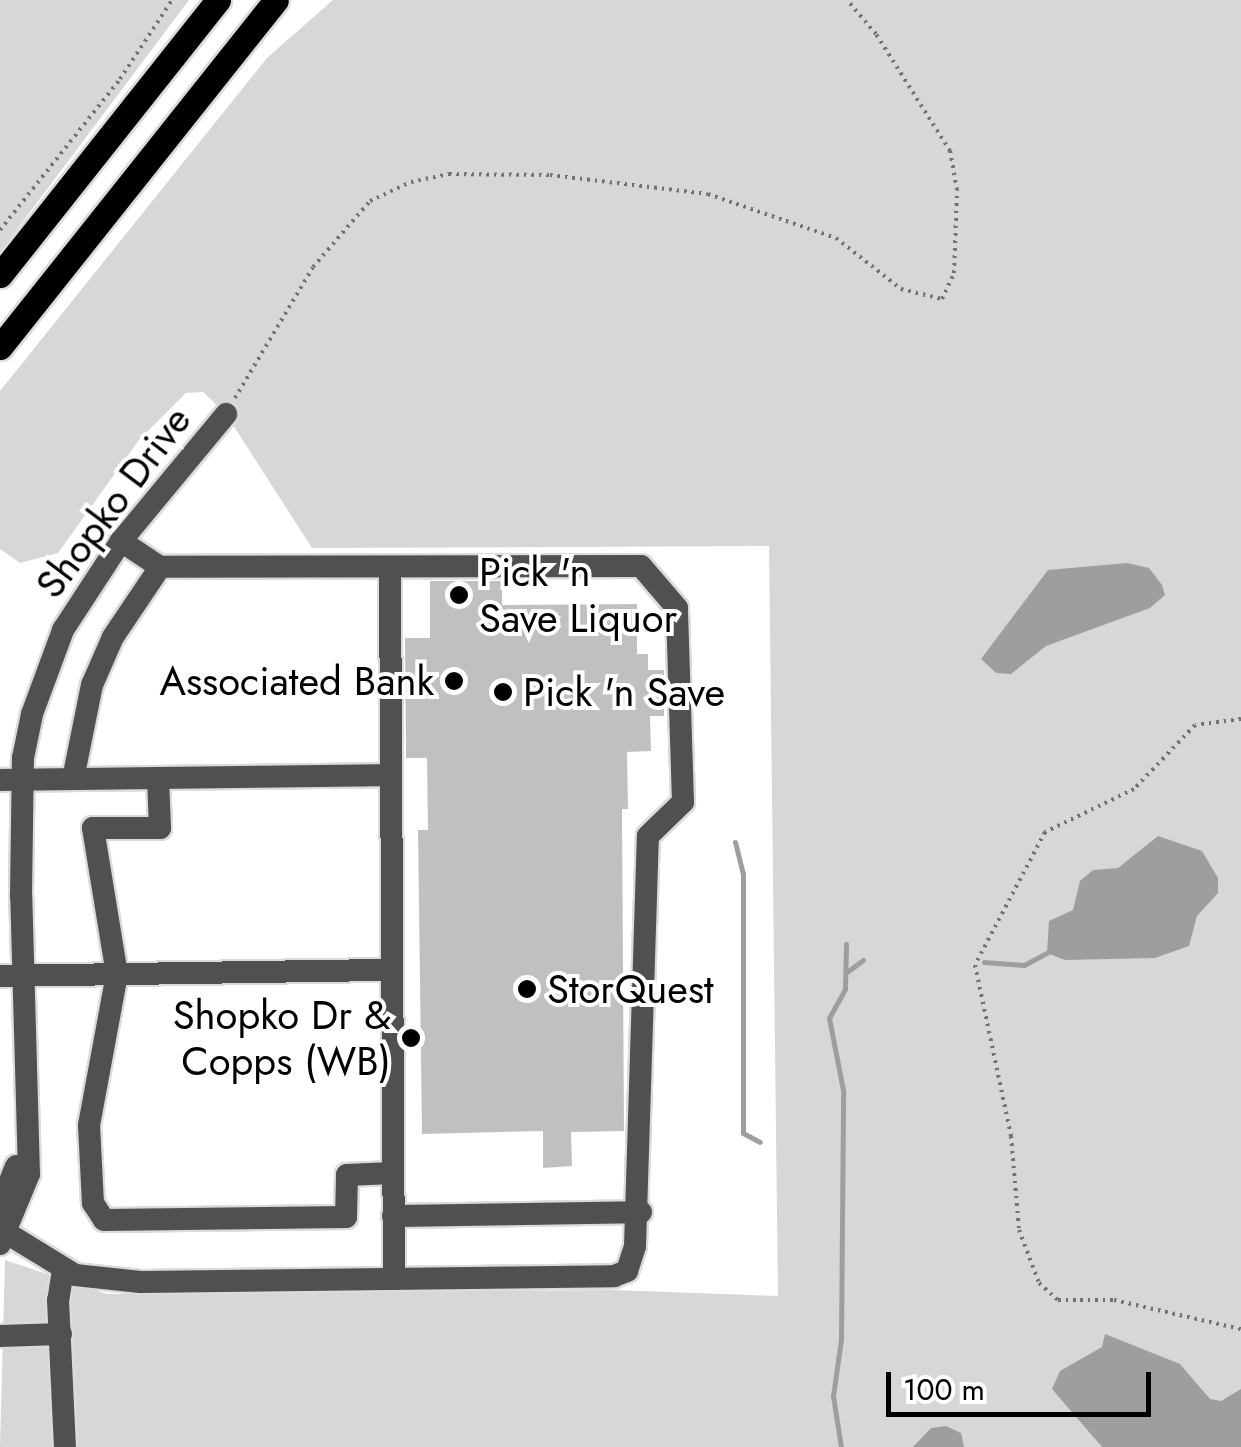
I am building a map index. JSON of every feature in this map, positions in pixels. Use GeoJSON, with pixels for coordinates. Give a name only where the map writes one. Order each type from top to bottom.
{"type":"FeatureCollection","features":[{"type":"Feature","properties":{"kind":"main road"},"geometry":{"type":"LineString","coordinates":[[0,274],[218,0]]}},
{"type":"Feature","properties":{"kind":"main road"},"geometry":{"type":"LineString","coordinates":[[0,347],[276,0]]}},
{"type":"Feature","properties":{"kind":"main road"},"geometry":{"type":"LineString","coordinates":[[244,40],[294,0]]}},
{"type":"Feature","properties":{"kind":"street","name":"Shopko Drive"},"geometry":{"type":"LineString","coordinates":[[2,1236],[28,1174],[26,1109],[12,975],[11,780],[63,630],[121,541],[226,414]]}},
{"type":"Feature","properties":{"kind":"street"},"geometry":{"type":"LineString","coordinates":[[2,1236],[64,1270],[141,1282],[614,1276],[632,1261],[640,1212],[648,836],[683,802],[677,608],[641,566],[160,567],[121,541]]}},
{"type":"Feature","properties":{"kind":"street"},"geometry":{"type":"LineString","coordinates":[[390,566],[388,970],[394,1279]]}},
{"type":"Feature","properties":{"kind":"street"},"geometry":{"type":"LineString","coordinates":[[74,779],[92,685],[113,637],[160,567]]}},
{"type":"Feature","properties":{"kind":"street"},"geometry":{"type":"LineString","coordinates":[[11,780],[390,776]]}},
{"type":"Feature","properties":{"kind":"street"},"geometry":{"type":"LineString","coordinates":[[158,778],[160,828],[92,828],[117,974],[89,1126],[93,1203],[104,1220],[346,1218],[346,1175],[392,1173]]}},
{"type":"Feature","properties":{"kind":"street"},"geometry":{"type":"LineString","coordinates":[[12,975],[388,970]]}},
{"type":"Feature","properties":{"kind":"street","name":"Shopko Drive"},"geometry":{"type":"LineString","coordinates":[[0,1206],[15,1173],[26,1109]]}},
{"type":"Feature","properties":{"kind":"street"},"geometry":{"type":"LineString","coordinates":[[393,1216],[640,1212]]}},
{"type":"Feature","properties":{"kind":"street"},"geometry":{"type":"LineString","coordinates":[[64,1270],[61,1334],[65,1447]]}},
{"type":"Feature","properties":{"kind":"street"},"geometry":{"type":"LineString","coordinates":[[0,1336],[61,1334]]}},
{"type":"Feature","properties":{"kind":"path"},"geometry":{"type":"LineString","coordinates":[[0,230],[172,0]]}},
{"type":"Feature","properties":{"kind":"path"},"geometry":{"type":"LineString","coordinates":[[226,414],[313,267],[370,201],[411,182],[449,174],[550,174],[708,194],[836,238],[901,289],[942,299],[954,273],[957,190],[950,151],[876,34],[847,0]]}},
{"type":"Feature","properties":{"kind":"path"},"geometry":{"type":"LineString","coordinates":[[1241,719],[1194,725],[1134,789],[1045,832],[981,942],[975,965],[1011,1136],[1019,1230],[1039,1283],[1058,1300],[1114,1300],[1241,1329]]}},
{"type":"Feature","properties":{"kind":"shaded area"},"geometry":{"type":"Polygon","coordinates":[[[0,0],[189,0],[0,252],[0,0]]]}},
{"type":"Feature","properties":{"kind":"shaded area"},"geometry":{"type":"Polygon","coordinates":[[[333,0],[1241,0],[1241,1447],[0,1447],[5,1260],[107,1294],[613,1290],[778,1296],[769,546],[312,548],[226,414],[203,392],[186,393],[139,440],[58,553],[20,563],[0,549],[0,391],[267,58],[333,0]]]}},
{"type":"Feature","properties":{"kind":"shaded area"},"geometry":{"type":"Polygon","coordinates":[[[1127,563],[1149,568],[1162,585],[1165,595],[1150,608],[1046,646],[1011,674],[996,673],[981,659],[1048,570],[1127,563]]]}},
{"type":"Feature","properties":{"kind":"shaded area"},"geometry":{"type":"Polygon","coordinates":[[[1158,836],[1202,851],[1218,878],[1218,893],[1197,916],[1189,946],[1155,958],[1065,960],[1047,953],[1049,921],[1073,910],[1080,881],[1093,870],[1118,868],[1158,836]]]}},
{"type":"Feature","properties":{"kind":"shaded area"},"geometry":{"type":"Polygon","coordinates":[[[1105,1334],[1180,1364],[1210,1399],[1221,1401],[1241,1389],[1241,1447],[1102,1447],[1052,1389],[1060,1371],[1102,1347],[1105,1334]]]}},
{"type":"Feature","properties":{"kind":"shaded area"},"geometry":{"type":"Polygon","coordinates":[[[946,1426],[961,1433],[964,1447],[913,1447],[931,1428],[946,1426]]]}},
{"type":"Feature","properties":{"kind":"building"},"geometry":{"type":"Polygon","coordinates":[[[430,581],[502,581],[502,605],[637,604],[637,654],[648,654],[648,670],[664,670],[664,716],[650,716],[651,751],[627,752],[628,809],[622,809],[624,1131],[571,1132],[572,1166],[543,1168],[543,1131],[422,1134],[418,830],[428,830],[427,758],[406,758],[405,638],[430,638],[430,581]]]}},
{"type":"Feature","properties":{"kind":"waterway"},"geometry":{"type":"LineString","coordinates":[[735,842],[743,873],[743,1133],[760,1142]]}},
{"type":"Feature","properties":{"kind":"waterway"},"geometry":{"type":"LineString","coordinates":[[841,1447],[833,1396],[841,1339],[843,1090],[829,1018],[845,989],[846,944]]}},
{"type":"Feature","properties":{"kind":"waterway"},"geometry":{"type":"LineString","coordinates":[[984,962],[1024,965],[1047,953]]}},
{"type":"Feature","properties":{"kind":"waterway"},"geometry":{"type":"LineString","coordinates":[[847,972],[863,960]]}},
{"type":"Feature","properties":{"kind":"place","name":"Pick 'n Save Liquor"},"geometry":{"type":"Point","coordinates":[459,595]}},
{"type":"Feature","properties":{"kind":"place","name":"Associated Bank"},"geometry":{"type":"Point","coordinates":[454,681]}},
{"type":"Feature","properties":{"kind":"place","name":"Pick 'n Save"},"geometry":{"type":"Point","coordinates":[503,692]}},
{"type":"Feature","properties":{"kind":"place","name":"StorQuest"},"geometry":{"type":"Point","coordinates":[527,989]}},
{"type":"Feature","properties":{"kind":"place","name":"Shopko Dr & Copps (WB)"},"geometry":{"type":"Point","coordinates":[411,1038]}}]}
